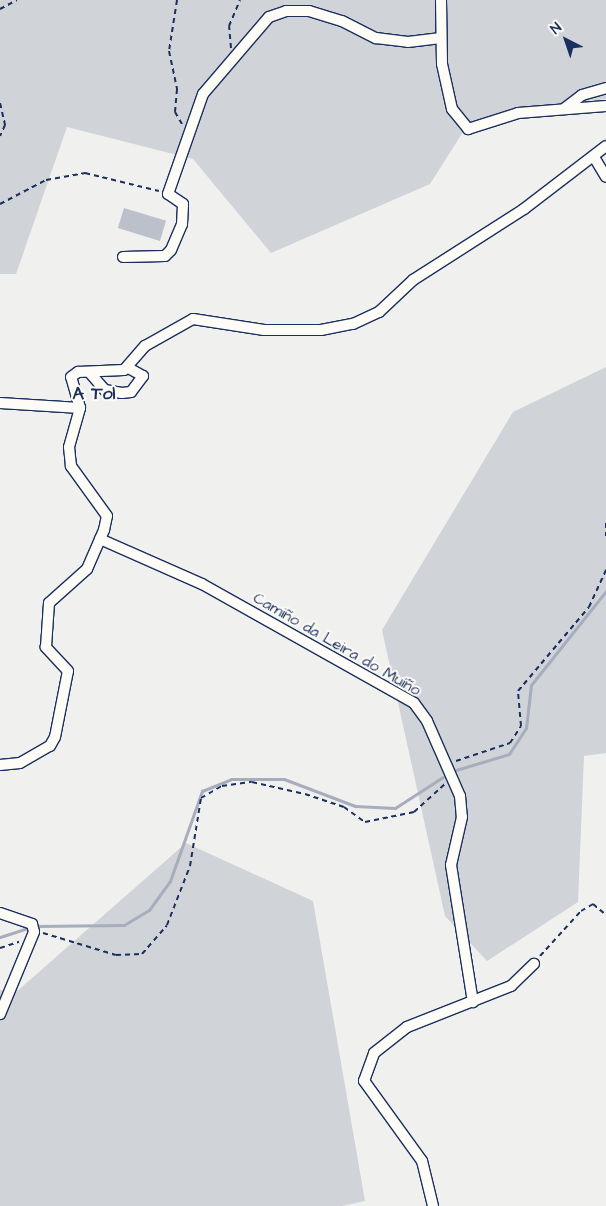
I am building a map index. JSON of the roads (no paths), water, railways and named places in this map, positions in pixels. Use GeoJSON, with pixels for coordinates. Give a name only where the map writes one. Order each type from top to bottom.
{"type":"FeatureCollection","features":[{"type":"Feature","properties":{"kind":"street"},"geometry":{"type":"LineString","coordinates":[[441,0],[439,38],[452,109],[468,129],[518,113],[606,106]]}},
{"type":"Feature","properties":{"kind":"street"},"geometry":{"type":"LineString","coordinates":[[123,257],[165,256],[171,250],[182,224],[183,204],[168,194],[203,94],[231,56],[269,17],[286,11],[342,21],[376,38],[408,42],[439,38]]}},
{"type":"Feature","properties":{"kind":"street"},"geometry":{"type":"LineString","coordinates":[[565,108],[582,95],[606,88]]}},
{"type":"Feature","properties":{"kind":"street"},"geometry":{"type":"LineString","coordinates":[[127,367],[145,346],[193,319],[264,330],[321,330],[353,324],[379,312],[412,280],[524,209],[606,146]]}},
{"type":"Feature","properties":{"kind":"street"},"geometry":{"type":"LineString","coordinates":[[594,157],[606,177]]}},
{"type":"Feature","properties":{"kind":"street"},"geometry":{"type":"LineString","coordinates":[[0,765],[20,762],[50,746],[55,738],[68,671],[46,647],[49,603],[87,569],[100,539],[107,516],[71,466],[69,447],[80,408],[71,377],[90,373],[127,367],[143,376],[131,392],[122,394],[104,390],[90,373]]}},
{"type":"Feature","properties":{"kind":"street"},"geometry":{"type":"LineString","coordinates":[[0,403],[80,408]]}},
{"type":"Feature","properties":{"kind":"street","name":"Camiño da Leira do Muíño"},"geometry":{"type":"LineString","coordinates":[[100,539],[202,584],[414,703],[460,796],[462,817],[452,865],[454,892],[473,1002]]}},
{"type":"Feature","properties":{"kind":"street"},"geometry":{"type":"LineString","coordinates":[[0,913],[32,924],[34,935],[20,959],[0,1014]]}},
{"type":"Feature","properties":{"kind":"street"},"geometry":{"type":"LineString","coordinates":[[433,1206],[422,1161],[364,1081],[374,1053],[407,1027],[511,986],[534,964]]}},
{"type":"Feature","properties":{"kind":"waterway"},"geometry":{"type":"LineString","coordinates":[[456,770],[509,754],[526,728],[531,685],[606,591]]}},
{"type":"Feature","properties":{"kind":"waterway"},"geometry":{"type":"LineString","coordinates":[[36,926],[124,925],[149,910],[170,881],[202,791],[231,779],[284,779],[355,806],[395,808],[443,777]]}},
{"type":"Feature","properties":{"kind":"waterway"},"geometry":{"type":"LineString","coordinates":[[0,937],[30,927]]}},
{"type":"Feature","properties":{"kind":"district","name":"A Tol"},"geometry":{"type":"Point","coordinates":[94,394]}}]}
